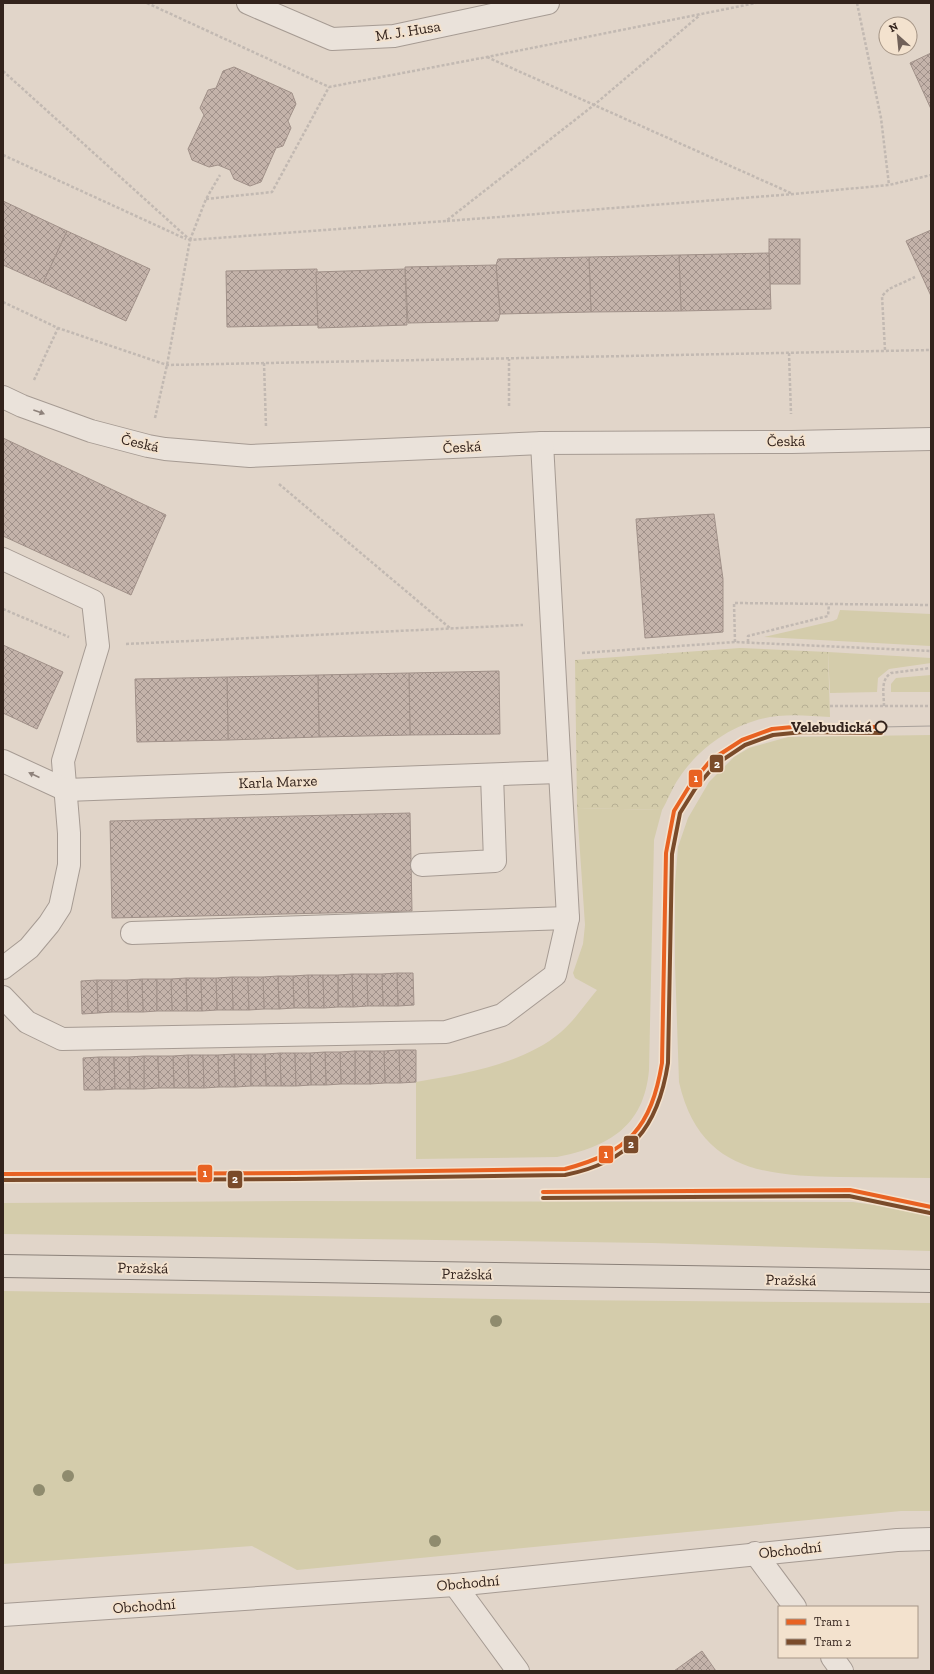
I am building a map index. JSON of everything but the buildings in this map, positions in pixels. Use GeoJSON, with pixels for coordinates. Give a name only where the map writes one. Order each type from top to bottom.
{"type":"FeatureCollection","features":[{"type":"Feature","properties":{"kind":"main road","name":"Pražská"},"geometry":{"type":"LineString","coordinates":[[3,1266],[931,1281]]}},
{"type":"Feature","properties":{"kind":"street","name":"M. J. Husa"},"geometry":{"type":"LineString","coordinates":[[248,3],[332,38],[394,36],[548,3]]}},
{"type":"Feature","properties":{"kind":"street","name":"Česká"},"geometry":{"type":"LineString","coordinates":[[3,397],[22,406],[91,431],[156,448],[250,456],[542,443],[792,442],[931,439]]}},
{"type":"Feature","properties":{"kind":"street"},"geometry":{"type":"LineString","coordinates":[[3,997],[27,1022],[62,1040],[446,1032],[502,1015],[555,975],[568,918],[542,443]]}},
{"type":"Feature","properties":{"kind":"street"},"geometry":{"type":"LineString","coordinates":[[3,559],[93,601],[98,646],[63,761],[69,833],[69,865],[60,907],[49,924],[29,948],[3,968]]}},
{"type":"Feature","properties":{"kind":"street","name":"Karla Marxe"},"geometry":{"type":"LineString","coordinates":[[3,761],[66,790],[559,772]]}},
{"type":"Feature","properties":{"kind":"street"},"geometry":{"type":"LineString","coordinates":[[422,865],[495,860],[492,775]]}},
{"type":"Feature","properties":{"kind":"street"},"geometry":{"type":"LineString","coordinates":[[132,933],[568,918]]}},
{"type":"Feature","properties":{"kind":"street","name":"Obchodní"},"geometry":{"type":"LineString","coordinates":[[3,1616],[455,1585],[755,1553],[897,1540],[931,1539]]}},
{"type":"Feature","properties":{"kind":"street"},"geometry":{"type":"LineString","coordinates":[[755,1553],[794,1606]]}},
{"type":"Feature","properties":{"kind":"street"},"geometry":{"type":"LineString","coordinates":[[455,1585],[518,1671]]}},
{"type":"Feature","properties":{"kind":"street"},"geometry":{"type":"LineString","coordinates":[[833,1658],[842,1671]]}},
{"type":"Feature","properties":{"kind":"path"},"geometry":{"type":"LineString","coordinates":[[857,3],[881,118],[889,185]]}},
{"type":"Feature","properties":{"kind":"path"},"geometry":{"type":"LineString","coordinates":[[446,221],[594,105],[700,14]]}},
{"type":"Feature","properties":{"kind":"path"},"geometry":{"type":"LineString","coordinates":[[487,57],[794,194]]}},
{"type":"Feature","properties":{"kind":"path"},"geometry":{"type":"LineString","coordinates":[[3,71],[190,240]]}},
{"type":"Feature","properties":{"kind":"path"},"geometry":{"type":"LineString","coordinates":[[206,199],[272,192],[329,87]]}},
{"type":"Feature","properties":{"kind":"path"},"geometry":{"type":"LineString","coordinates":[[3,155],[190,240],[794,194],[889,185],[931,175]]}},
{"type":"Feature","properties":{"kind":"path"},"geometry":{"type":"LineString","coordinates":[[156,448],[167,366],[190,240],[206,199],[220,175]]}},
{"type":"Feature","properties":{"kind":"path"},"geometry":{"type":"LineString","coordinates":[[885,350],[882,296],[889,289],[915,277]]}},
{"type":"Feature","properties":{"kind":"path"},"geometry":{"type":"LineString","coordinates":[[3,302],[58,328],[167,366],[931,350]]}},
{"type":"Feature","properties":{"kind":"path"},"geometry":{"type":"LineString","coordinates":[[33,382],[58,328]]}},
{"type":"Feature","properties":{"kind":"path"},"geometry":{"type":"LineString","coordinates":[[789,353],[791,416]]}},
{"type":"Feature","properties":{"kind":"path"},"geometry":{"type":"LineString","coordinates":[[509,406],[510,359]]}},
{"type":"Feature","properties":{"kind":"path"},"geometry":{"type":"LineString","coordinates":[[264,363],[266,430]]}},
{"type":"Feature","properties":{"kind":"path"},"geometry":{"type":"LineString","coordinates":[[278,484],[451,629]]}},
{"type":"Feature","properties":{"kind":"path"},"geometry":{"type":"LineString","coordinates":[[735,642],[734,602],[931,605]]}},
{"type":"Feature","properties":{"kind":"path"},"geometry":{"type":"LineString","coordinates":[[748,642],[748,636],[828,616],[829,604]]}},
{"type":"Feature","properties":{"kind":"path"},"geometry":{"type":"LineString","coordinates":[[3,610],[80,642],[98,646],[527,625]]}},
{"type":"Feature","properties":{"kind":"path"},"geometry":{"type":"LineString","coordinates":[[553,655],[735,642],[931,651]]}},
{"type":"Feature","properties":{"kind":"path"},"geometry":{"type":"LineString","coordinates":[[884,706],[883,681],[886,676],[891,673],[931,668]]}},
{"type":"Feature","properties":{"kind":"path"},"geometry":{"type":"LineString","coordinates":[[830,706],[931,706]]}},
{"type":"Feature","properties":{"kind":"green space"},"geometry":{"type":"Polygon","coordinates":[[[840,610],[931,614],[931,646],[764,637],[833,621],[837,619],[840,610]]]}},
{"type":"Feature","properties":{"kind":"green space"},"geometry":{"type":"Polygon","coordinates":[[[740,648],[828,652],[830,717],[797,715],[763,718],[722,736],[709,745],[688,766],[677,782],[662,810],[577,808],[575,660],[740,648]]]}},
{"type":"Feature","properties":{"kind":"green space"},"geometry":{"type":"Polygon","coordinates":[[[828,652],[931,658],[931,663],[889,669],[878,678],[877,692],[830,693],[828,652]]]}},
{"type":"Feature","properties":{"kind":"green space"},"geometry":{"type":"Polygon","coordinates":[[[931,675],[931,692],[891,692],[891,684],[896,678],[931,675]]]}},
{"type":"Feature","properties":{"kind":"green space"},"geometry":{"type":"Polygon","coordinates":[[[931,735],[931,1178],[840,1177],[785,1174],[760,1170],[738,1162],[718,1150],[702,1134],[689,1111],[679,1082],[675,964],[675,884],[678,847],[688,818],[709,782],[734,757],[749,748],[788,737],[931,735]]]}},
{"type":"Feature","properties":{"kind":"green space"},"geometry":{"type":"Polygon","coordinates":[[[577,808],[662,810],[654,840],[649,1070],[646,1090],[640,1106],[631,1120],[620,1131],[607,1140],[575,1153],[557,1157],[416,1159],[416,1082],[492,1066],[529,1052],[546,1043],[561,1032],[597,990],[575,978],[573,973],[583,944],[585,925],[577,808]]]}},
{"type":"Feature","properties":{"kind":"green space"},"geometry":{"type":"Polygon","coordinates":[[[300,1201],[853,1202],[931,1213],[931,1251],[652,1243],[3,1234],[3,1203],[300,1201]]]}},
{"type":"Feature","properties":{"kind":"green space"},"geometry":{"type":"Polygon","coordinates":[[[3,1291],[562,1300],[931,1303],[931,1511],[901,1511],[297,1570],[252,1546],[3,1564],[3,1291]]]}},
{"type":"Feature","properties":{"kind":"tram line","name":"1"},"geometry":{"type":"LineString","coordinates":[[3,1174],[295,1173],[565,1169],[606,1154],[621,1145],[633,1134],[643,1121],[651,1105],[657,1086],[662,1063],[666,853],[674,811],[690,785],[711,760],[742,740],[772,729],[803,726],[881,727]]}},
{"type":"Feature","properties":{"kind":"tram line"},"geometry":{"type":"LineString","coordinates":[[881,727],[931,726]]}},
{"type":"Feature","properties":{"kind":"tram line","name":"2"},"geometry":{"type":"LineString","coordinates":[[3,1180],[295,1179],[565,1175],[588,1169],[607,1161],[624,1151],[648,1124],[657,1106],[663,1086],[668,1063],[672,854],[680,813],[695,789],[715,765],[745,745],[773,735],[803,732],[881,733]]}},
{"type":"Feature","properties":{"kind":"tram line","name":"1"},"geometry":{"type":"LineString","coordinates":[[543,1192],[850,1190],[931,1207]]}},
{"type":"Feature","properties":{"kind":"tram line","name":"2"},"geometry":{"type":"LineString","coordinates":[[543,1198],[849,1196],[930,1213]]}},
{"type":"Feature","properties":{"kind":"place","name":"Velebudická"},"geometry":{"type":"Point","coordinates":[881,727]}}]}
